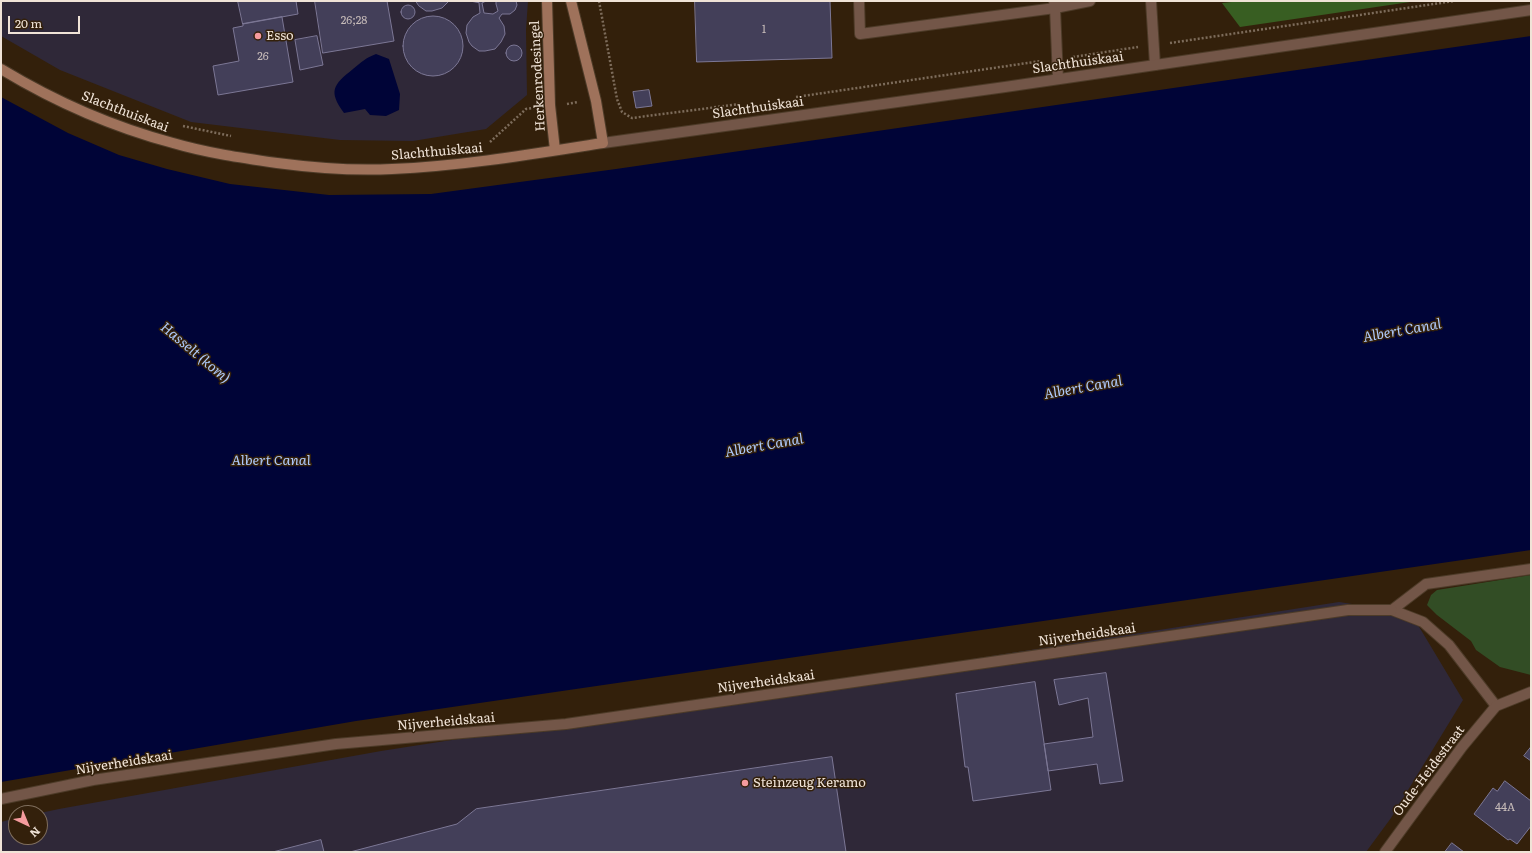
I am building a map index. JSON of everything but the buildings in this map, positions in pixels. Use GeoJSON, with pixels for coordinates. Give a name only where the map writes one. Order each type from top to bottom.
{"type":"FeatureCollection","features":[{"type":"Feature","properties":{"kind":"street","name":"Herkenrodesingel"},"geometry":{"type":"LineString","coordinates":[[547,1],[550,105],[555,150]]}},
{"type":"Feature","properties":{"kind":"street"},"geometry":{"type":"LineString","coordinates":[[571,1],[596,101],[603,143]]}},
{"type":"Feature","properties":{"kind":"street"},"geometry":{"type":"LineString","coordinates":[[859,1],[860,34],[1054,4],[1090,1]]}},
{"type":"Feature","properties":{"kind":"street"},"geometry":{"type":"LineString","coordinates":[[1151,1],[1155,65]]}},
{"type":"Feature","properties":{"kind":"street"},"geometry":{"type":"LineString","coordinates":[[1054,4],[1058,79]]}},
{"type":"Feature","properties":{"kind":"street","name":"Slachthuiskaai"},"geometry":{"type":"LineString","coordinates":[[1,69],[78,109],[128,129],[173,143],[239,158],[320,169],[391,170],[466,164],[1531,10]]}},
{"type":"Feature","properties":{"kind":"street"},"geometry":{"type":"LineString","coordinates":[[1392,610],[1426,584],[1531,569]]}},
{"type":"Feature","properties":{"kind":"street","name":"Nijverheidskaai"},"geometry":{"type":"LineString","coordinates":[[1,799],[93,780],[336,744],[566,724],[1348,610],[1392,610],[1423,622],[1449,645],[1496,706]]}},
{"type":"Feature","properties":{"kind":"street"},"geometry":{"type":"LineString","coordinates":[[1496,706],[1531,692]]}},
{"type":"Feature","properties":{"kind":"street","name":"Oude-Heidestraat"},"geometry":{"type":"LineString","coordinates":[[1385,852],[1462,747],[1496,706]]}},
{"type":"Feature","properties":{"kind":"path"},"geometry":{"type":"LineString","coordinates":[[599,1],[617,99],[622,112],[632,118],[747,104]]}},
{"type":"Feature","properties":{"kind":"path"},"geometry":{"type":"LineString","coordinates":[[793,97],[1454,1]]}},
{"type":"Feature","properties":{"kind":"path"},"geometry":{"type":"LineString","coordinates":[[490,142],[526,109],[550,105],[617,99]]}},
{"type":"Feature","properties":{"kind":"path"},"geometry":{"type":"LineString","coordinates":[[179,125],[237,138]]}},
{"type":"Feature","properties":{"kind":"shaded area"},"geometry":{"type":"Polygon","coordinates":[[[1,1],[528,1],[526,30],[527,95],[486,129],[413,141],[340,140],[191,122],[60,70],[1,36],[1,1]]]}},
{"type":"Feature","properties":{"kind":"shaded area"},"geometry":{"type":"Polygon","coordinates":[[[1339,602],[1392,610],[1418,625],[1463,700],[1391,818],[1366,852],[1,852],[1,822],[8,820],[8,845],[48,845],[48,811],[381,751],[1339,602]]]}},
{"type":"Feature","properties":{"kind":"green space"},"geometry":{"type":"Polygon","coordinates":[[[1241,1],[1417,1],[1240,27],[1222,3],[1241,1]]]}},
{"type":"Feature","properties":{"kind":"green space"},"geometry":{"type":"Polygon","coordinates":[[[1531,575],[1531,675],[1500,667],[1476,650],[1471,641],[1437,615],[1427,605],[1431,595],[1437,590],[1531,575]]]}},
{"type":"Feature","properties":{"kind":"water","name":"Albert Canal"},"geometry":{"type":"Polygon","coordinates":[[[1531,36],[1531,550],[356,721],[1,782],[1,97],[68,133],[119,155],[167,169],[230,184],[329,195],[431,194],[616,169],[1531,36]]]}},
{"type":"Feature","properties":{"kind":"water"},"geometry":{"type":"Polygon","coordinates":[[[376,54],[389,59],[400,94],[399,110],[386,116],[370,115],[365,109],[344,113],[336,99],[335,89],[337,84],[362,62],[376,54]]]}},
{"type":"Feature","properties":{"kind":"place","name":"Esso"},"geometry":{"type":"Point","coordinates":[258,36]}},
{"type":"Feature","properties":{"kind":"place","name":"Steinzeug Keramo"},"geometry":{"type":"Point","coordinates":[745,783]}},
{"type":"Feature","properties":{"kind":"water label","name":"Hasselt (kom)"},"geometry":{"type":"Point","coordinates":[195,353]}}]}
